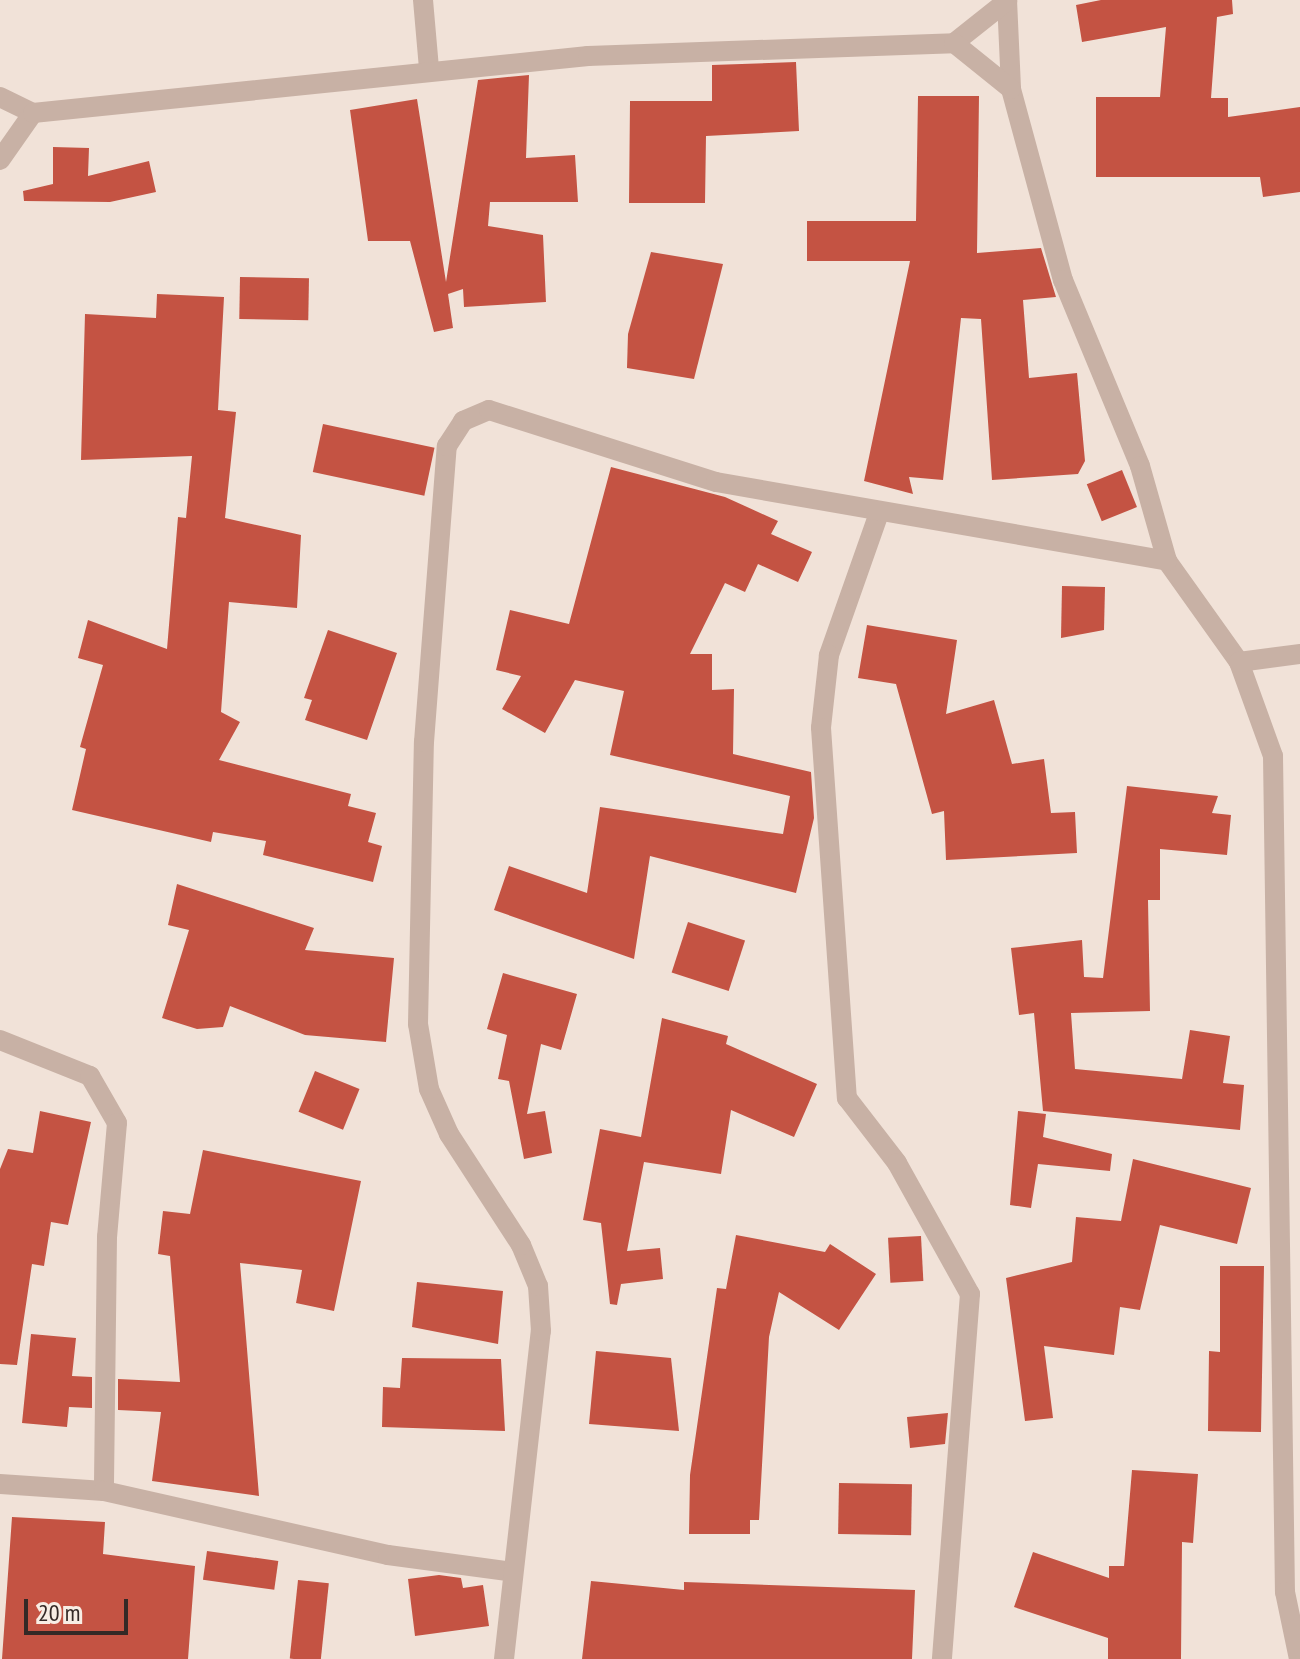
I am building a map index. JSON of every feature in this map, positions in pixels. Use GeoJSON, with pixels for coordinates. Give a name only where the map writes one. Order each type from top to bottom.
{"type":"FeatureCollection","features":[{"type":"Feature","properties":{"kind":"street"},"geometry":{"type":"LineString","coordinates":[[423,0],[429,69]]}},
{"type":"Feature","properties":{"kind":"street"},"geometry":{"type":"LineString","coordinates":[[0,97],[33,113],[429,69],[808,44],[954,43],[1007,0]]}},
{"type":"Feature","properties":{"kind":"street"},"geometry":{"type":"LineString","coordinates":[[1007,0],[1011,89],[1063,280],[1140,466],[1167,561],[1239,662],[1273,756],[1285,1592],[1299,1659]]}},
{"type":"Feature","properties":{"kind":"street"},"geometry":{"type":"LineString","coordinates":[[954,43],[1011,89]]}},
{"type":"Feature","properties":{"kind":"street"},"geometry":{"type":"LineString","coordinates":[[0,160],[33,113]]}},
{"type":"Feature","properties":{"kind":"street"},"geometry":{"type":"LineString","coordinates":[[504,1659],[541,1331],[538,1286],[501,1211],[449,1134],[429,1089],[418,1024],[424,742],[447,446],[463,421],[489,410],[716,482],[879,513],[1167,561]]}},
{"type":"Feature","properties":{"kind":"street"},"geometry":{"type":"LineString","coordinates":[[879,513],[829,655],[821,728],[847,1098],[897,1163],[970,1294],[942,1659]]}},
{"type":"Feature","properties":{"kind":"street"},"geometry":{"type":"LineString","coordinates":[[1239,662],[1300,654]]}},
{"type":"Feature","properties":{"kind":"street"},"geometry":{"type":"LineString","coordinates":[[0,1040],[90,1076],[117,1123],[107,1237],[104,1491]]}},
{"type":"Feature","properties":{"kind":"street"},"geometry":{"type":"LineString","coordinates":[[0,1484],[104,1491],[388,1555],[513,1572]]}},
{"type":"Feature","properties":{"kind":"building"},"geometry":{"type":"Polygon","coordinates":[[[1101,0],[1232,0],[1233,14],[1217,17],[1211,98],[1228,98],[1228,117],[1300,107],[1300,192],[1263,197],[1260,177],[1096,177],[1096,97],[1160,97],[1166,27],[1082,42],[1076,5],[1101,0]]]}},
{"type":"Feature","properties":{"kind":"building"},"geometry":{"type":"Polygon","coordinates":[[[796,62],[799,131],[706,136],[705,203],[629,203],[630,101],[712,101],[712,65],[796,62]]]}},
{"type":"Feature","properties":{"kind":"building"},"geometry":{"type":"Polygon","coordinates":[[[529,75],[526,158],[575,155],[578,202],[490,202],[488,226],[543,235],[546,302],[464,307],[463,289],[448,294],[453,328],[434,332],[410,241],[368,241],[350,110],[417,99],[446,282],[478,80],[529,75]]]}},
{"type":"Feature","properties":{"kind":"building"},"geometry":{"type":"Polygon","coordinates":[[[918,96],[979,96],[977,253],[1041,248],[1056,297],[1023,300],[1029,378],[1077,373],[1085,461],[1078,474],[992,480],[981,319],[961,318],[943,480],[909,477],[913,494],[864,481],[910,261],[807,261],[807,221],[916,221],[918,96]]]}},
{"type":"Feature","properties":{"kind":"building"},"geometry":{"type":"Polygon","coordinates":[[[53,147],[89,148],[88,176],[149,161],[156,192],[110,202],[24,201],[23,191],[53,184],[53,147]]]}},
{"type":"Feature","properties":{"kind":"building"},"geometry":{"type":"Polygon","coordinates":[[[651,252],[723,264],[694,379],[627,368],[628,334],[651,252]]]}},
{"type":"Feature","properties":{"kind":"building"},"geometry":{"type":"Polygon","coordinates":[[[240,277],[309,278],[308,320],[239,319],[240,277]]]}},
{"type":"Feature","properties":{"kind":"building"},"geometry":{"type":"Polygon","coordinates":[[[157,294],[224,297],[218,410],[236,412],[225,518],[301,535],[297,608],[229,602],[221,712],[240,722],[219,760],[351,794],[348,806],[376,813],[368,842],[382,846],[373,882],[263,855],[266,841],[213,832],[211,842],[72,810],[86,749],[80,747],[103,665],[78,658],[88,620],[167,649],[178,517],[186,518],[192,456],[81,460],[85,314],[156,318],[157,294]]]}},
{"type":"Feature","properties":{"kind":"building"},"geometry":{"type":"Polygon","coordinates":[[[323,424],[435,448],[424,496],[313,472],[323,424]]]}},
{"type":"Feature","properties":{"kind":"building"},"geometry":{"type":"Polygon","coordinates":[[[611,467],[725,497],[778,521],[771,534],[812,552],[798,582],[758,564],[745,592],[725,583],[690,654],[712,654],[712,690],[734,689],[733,754],[811,772],[814,818],[796,893],[650,856],[634,959],[494,910],[509,866],[587,893],[600,807],[783,834],[790,796],[610,755],[624,691],[575,680],[545,733],[502,709],[521,676],[496,670],[510,610],[569,624],[611,467]]]}},
{"type":"Feature","properties":{"kind":"building"},"geometry":{"type":"Polygon","coordinates":[[[1122,470],[1137,507],[1102,521],[1087,484],[1122,470]]]}},
{"type":"Feature","properties":{"kind":"building"},"geometry":{"type":"Polygon","coordinates":[[[1062,586],[1105,587],[1104,630],[1061,638],[1062,586]]]}},
{"type":"Feature","properties":{"kind":"building"},"geometry":{"type":"Polygon","coordinates":[[[867,625],[957,640],[946,714],[994,700],[1012,764],[1044,759],[1051,813],[1075,812],[1077,853],[946,860],[944,811],[932,814],[896,684],[858,678],[867,625]]]}},
{"type":"Feature","properties":{"kind":"building"},"geometry":{"type":"Polygon","coordinates":[[[328,630],[397,653],[367,740],[305,720],[312,700],[304,698],[328,630]]]}},
{"type":"Feature","properties":{"kind":"building"},"geometry":{"type":"Polygon","coordinates":[[[1127,786],[1218,796],[1212,813],[1231,815],[1227,855],[1160,849],[1160,900],[1148,900],[1150,1011],[1071,1013],[1075,1069],[1182,1079],[1190,1030],[1230,1036],[1223,1083],[1244,1085],[1240,1130],[1043,1111],[1034,1013],[1019,1015],[1011,948],[1082,940],[1084,977],[1103,978],[1127,786]]]}},
{"type":"Feature","properties":{"kind":"building"},"geometry":{"type":"Polygon","coordinates":[[[177,884],[314,928],[305,950],[394,958],[386,1042],[305,1035],[230,1006],[223,1027],[197,1029],[162,1018],[189,930],[168,925],[177,884]]]}},
{"type":"Feature","properties":{"kind":"building"},"geometry":{"type":"Polygon","coordinates":[[[688,922],[745,941],[729,991],[672,972],[688,922]]]}},
{"type":"Feature","properties":{"kind":"building"},"geometry":{"type":"Polygon","coordinates":[[[503,973],[577,994],[561,1050],[541,1044],[527,1114],[545,1111],[552,1153],[524,1159],[509,1081],[498,1079],[507,1035],[487,1029],[503,973]]]}},
{"type":"Feature","properties":{"kind":"building"},"geometry":{"type":"Polygon","coordinates":[[[662,1018],[728,1036],[726,1044],[817,1084],[794,1137],[731,1110],[721,1174],[644,1162],[627,1251],[660,1248],[663,1279],[621,1284],[617,1305],[610,1304],[601,1223],[583,1220],[600,1129],[641,1137],[662,1018]]]}},
{"type":"Feature","properties":{"kind":"building"},"geometry":{"type":"Polygon","coordinates":[[[315,1071],[360,1089],[343,1130],[299,1112],[315,1071]]]}},
{"type":"Feature","properties":{"kind":"building"},"geometry":{"type":"Polygon","coordinates":[[[40,1111],[91,1122],[68,1225],[51,1222],[44,1266],[32,1264],[17,1365],[0,1364],[0,1169],[8,1149],[33,1153],[40,1111]]]}},
{"type":"Feature","properties":{"kind":"building"},"geometry":{"type":"Polygon","coordinates":[[[1018,1111],[1046,1114],[1043,1137],[1112,1154],[1110,1171],[1038,1164],[1031,1208],[1010,1205],[1018,1111]]]}},
{"type":"Feature","properties":{"kind":"building"},"geometry":{"type":"Polygon","coordinates":[[[203,1150],[361,1181],[334,1311],[296,1303],[302,1270],[240,1263],[259,1496],[152,1481],[161,1412],[118,1410],[118,1379],[180,1382],[170,1256],[158,1254],[163,1211],[190,1214],[203,1150]]]}},
{"type":"Feature","properties":{"kind":"building"},"geometry":{"type":"Polygon","coordinates":[[[1133,1159],[1251,1188],[1237,1244],[1160,1225],[1140,1310],[1120,1307],[1114,1355],[1044,1346],[1053,1418],[1025,1421],[1006,1278],[1072,1262],[1076,1217],[1121,1221],[1133,1159]]]}},
{"type":"Feature","properties":{"kind":"building"},"geometry":{"type":"Polygon","coordinates":[[[736,1235],[825,1252],[830,1244],[876,1274],[839,1330],[779,1292],[769,1337],[759,1520],[750,1520],[750,1534],[689,1534],[690,1475],[717,1288],[726,1289],[736,1235]]]}},
{"type":"Feature","properties":{"kind":"building"},"geometry":{"type":"Polygon","coordinates":[[[921,1236],[923,1281],[890,1283],[888,1238],[921,1236]]]}},
{"type":"Feature","properties":{"kind":"building"},"geometry":{"type":"Polygon","coordinates":[[[1220,1266],[1264,1266],[1261,1432],[1208,1431],[1209,1351],[1220,1352],[1220,1266]]]}},
{"type":"Feature","properties":{"kind":"building"},"geometry":{"type":"Polygon","coordinates":[[[417,1282],[503,1291],[498,1344],[412,1327],[417,1282]]]}},
{"type":"Feature","properties":{"kind":"building"},"geometry":{"type":"Polygon","coordinates":[[[31,1334],[76,1338],[72,1376],[92,1377],[92,1408],[69,1407],[67,1427],[22,1423],[31,1334]]]}},
{"type":"Feature","properties":{"kind":"building"},"geometry":{"type":"Polygon","coordinates":[[[596,1351],[671,1358],[679,1431],[589,1424],[596,1351]]]}},
{"type":"Feature","properties":{"kind":"building"},"geometry":{"type":"Polygon","coordinates":[[[402,1358],[501,1359],[505,1431],[382,1427],[383,1387],[400,1388],[402,1358]]]}},
{"type":"Feature","properties":{"kind":"building"},"geometry":{"type":"Polygon","coordinates":[[[948,1413],[945,1444],[910,1448],[907,1417],[948,1413]]]}},
{"type":"Feature","properties":{"kind":"building"},"geometry":{"type":"Polygon","coordinates":[[[1132,1470],[1198,1474],[1193,1543],[1182,1542],[1181,1659],[1108,1659],[1108,1638],[1014,1607],[1033,1552],[1109,1578],[1109,1566],[1124,1566],[1132,1470]]]}},
{"type":"Feature","properties":{"kind":"building"},"geometry":{"type":"Polygon","coordinates":[[[839,1483],[912,1484],[911,1535],[838,1534],[839,1483]]]}},
{"type":"Feature","properties":{"kind":"building"},"geometry":{"type":"Polygon","coordinates":[[[12,1517],[105,1522],[103,1554],[195,1566],[188,1659],[2,1659],[12,1517]]]}},
{"type":"Feature","properties":{"kind":"building"},"geometry":{"type":"Polygon","coordinates":[[[207,1551],[278,1561],[274,1590],[203,1580],[207,1551]]]}},
{"type":"Feature","properties":{"kind":"building"},"geometry":{"type":"Polygon","coordinates":[[[439,1575],[461,1578],[463,1588],[483,1585],[489,1626],[415,1636],[408,1579],[439,1575]]]}},
{"type":"Feature","properties":{"kind":"building"},"geometry":{"type":"Polygon","coordinates":[[[298,1580],[329,1583],[321,1659],[290,1659],[298,1580]]]}},
{"type":"Feature","properties":{"kind":"building"},"geometry":{"type":"Polygon","coordinates":[[[591,1581],[684,1590],[684,1582],[915,1590],[912,1659],[582,1659],[591,1581]]]}}]}
